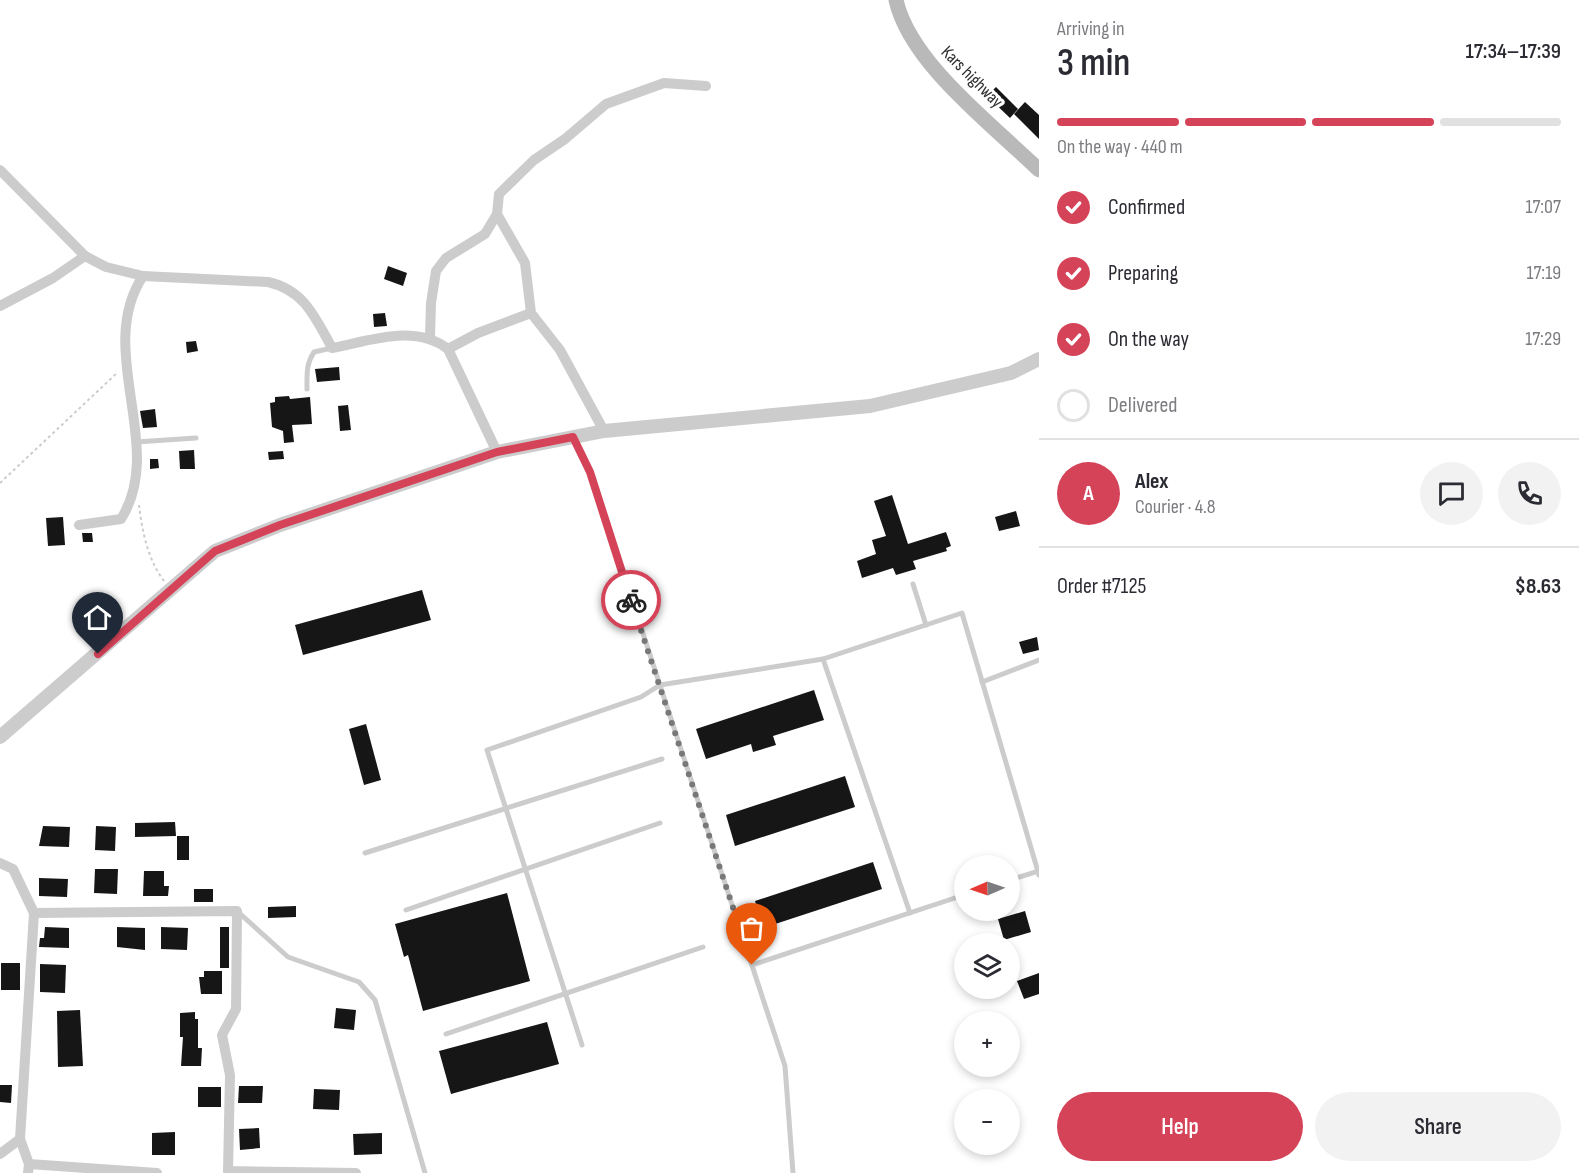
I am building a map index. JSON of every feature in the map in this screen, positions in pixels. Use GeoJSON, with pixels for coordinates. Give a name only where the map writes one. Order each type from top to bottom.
{"type":"FeatureCollection","features":[{"type":"Feature","properties":{"kind":"main road","name":"Kars highway"},"geometry":{"type":"LineString","coordinates":[[896,0],[910,39],[932,67],[1039,170]]}},
{"type":"Feature","properties":{"kind":"street"},"geometry":{"type":"LineString","coordinates":[[430,337],[431,303],[436,272],[446,258],[485,234],[497,214],[499,194],[506,185],[606,104],[664,83],[706,86]]}},
{"type":"Feature","properties":{"kind":"street"},"geometry":{"type":"LineString","coordinates":[[0,170],[85,256],[106,267],[143,276],[261,281],[281,285],[296,293],[308,305],[332,348],[402,335],[430,337],[448,349],[497,452]]}},
{"type":"Feature","properties":{"kind":"street"},"geometry":{"type":"LineString","coordinates":[[497,214],[525,263],[531,313],[560,350],[604,431]]}},
{"type":"Feature","properties":{"kind":"street"},"geometry":{"type":"LineString","coordinates":[[0,306],[53,278],[85,256]]}},
{"type":"Feature","properties":{"kind":"street"},"geometry":{"type":"LineString","coordinates":[[79,525],[121,519],[136,484],[126,355],[126,320],[132,292],[143,276]]}},
{"type":"Feature","properties":{"kind":"street"},"geometry":{"type":"LineString","coordinates":[[448,349],[478,333],[531,313]]}},
{"type":"Feature","properties":{"kind":"street"},"geometry":{"type":"LineString","coordinates":[[0,737],[215,551],[280,525],[497,452],[604,431],[870,406],[1011,373],[1039,359]]}},
{"type":"Feature","properties":{"kind":"street"},"geometry":{"type":"LineString","coordinates":[[0,863],[13,869],[34,913],[20,1139],[28,1168],[156,1173]]}},
{"type":"Feature","properties":{"kind":"street"},"geometry":{"type":"LineString","coordinates":[[34,913],[237,911],[236,1009],[222,1035],[230,1075],[228,1171],[349,1171],[356,1173]]}},
{"type":"Feature","properties":{"kind":"street"},"geometry":{"type":"LineString","coordinates":[[0,1154],[20,1139]]}},
{"type":"Feature","properties":{"kind":"lane"},"geometry":{"type":"LineString","coordinates":[[307,389],[307,367],[314,351],[332,348]]}},
{"type":"Feature","properties":{"kind":"lane"},"geometry":{"type":"LineString","coordinates":[[573,437],[590,472],[785,1066],[793,1173]]}},
{"type":"Feature","properties":{"kind":"lane"},"geometry":{"type":"LineString","coordinates":[[134,442],[196,438]]}},
{"type":"Feature","properties":{"kind":"lane"},"geometry":{"type":"LineString","coordinates":[[913,584],[926,625]]}},
{"type":"Feature","properties":{"kind":"lane"},"geometry":{"type":"LineString","coordinates":[[582,1045],[487,750],[641,697],[660,685],[823,659],[962,612],[1039,872],[1020,877]]}},
{"type":"Feature","properties":{"kind":"lane"},"geometry":{"type":"LineString","coordinates":[[823,659],[910,913]]}},
{"type":"Feature","properties":{"kind":"lane"},"geometry":{"type":"LineString","coordinates":[[982,682],[1039,660]]}},
{"type":"Feature","properties":{"kind":"lane"},"geometry":{"type":"LineString","coordinates":[[365,853],[662,759]]}},
{"type":"Feature","properties":{"kind":"lane"},"geometry":{"type":"LineString","coordinates":[[406,910],[660,823]]}},
{"type":"Feature","properties":{"kind":"lane"},"geometry":{"type":"LineString","coordinates":[[752,965],[954,898]]}},
{"type":"Feature","properties":{"kind":"lane"},"geometry":{"type":"LineString","coordinates":[[237,911],[288,957],[359,982],[368,990],[375,1000],[425,1173]]}},
{"type":"Feature","properties":{"kind":"lane"},"geometry":{"type":"LineString","coordinates":[[446,1034],[703,947]]}},
{"type":"Feature","properties":{"kind":"path"},"geometry":{"type":"LineString","coordinates":[[0,483],[104,386],[118,371],[126,355]]}},
{"type":"Feature","properties":{"kind":"path"},"geometry":{"type":"LineString","coordinates":[[136,484],[148,547],[168,592]]}},
{"type":"Feature","properties":{"kind":"building"},"geometry":{"type":"Polygon","coordinates":[[[996,87],[1018,109],[1010,118],[987,96],[996,87]]]}},
{"type":"Feature","properties":{"kind":"building"},"geometry":{"type":"Polygon","coordinates":[[[1025,102],[1039,115],[1039,139],[1014,114],[1025,102]]]}},
{"type":"Feature","properties":{"kind":"building"},"geometry":{"type":"Polygon","coordinates":[[[388,266],[407,273],[403,286],[384,279],[388,266]]]}},
{"type":"Feature","properties":{"kind":"building"},"geometry":{"type":"Polygon","coordinates":[[[385,313],[387,326],[374,327],[373,314],[385,313]]]}},
{"type":"Feature","properties":{"kind":"building"},"geometry":{"type":"Polygon","coordinates":[[[196,341],[198,351],[187,353],[186,342],[196,341]]]}},
{"type":"Feature","properties":{"kind":"building"},"geometry":{"type":"Polygon","coordinates":[[[339,367],[340,380],[317,382],[315,369],[339,367]]]}},
{"type":"Feature","properties":{"kind":"building"},"geometry":{"type":"Polygon","coordinates":[[[289,396],[290,399],[310,397],[312,424],[292,425],[294,442],[284,443],[283,431],[272,427],[270,403],[275,402],[275,397],[289,396]]]}},
{"type":"Feature","properties":{"kind":"building"},"geometry":{"type":"Polygon","coordinates":[[[348,405],[351,430],[340,431],[338,406],[348,405]]]}},
{"type":"Feature","properties":{"kind":"building"},"geometry":{"type":"Polygon","coordinates":[[[155,409],[157,427],[143,428],[140,411],[155,409]]]}},
{"type":"Feature","properties":{"kind":"building"},"geometry":{"type":"Polygon","coordinates":[[[194,450],[195,469],[180,469],[179,451],[194,450]]]}},
{"type":"Feature","properties":{"kind":"building"},"geometry":{"type":"Polygon","coordinates":[[[283,451],[284,459],[269,460],[268,452],[283,451]]]}},
{"type":"Feature","properties":{"kind":"building"},"geometry":{"type":"Polygon","coordinates":[[[150,459],[158,459],[159,468],[150,469],[150,459]]]}},
{"type":"Feature","properties":{"kind":"building"},"geometry":{"type":"Polygon","coordinates":[[[892,495],[908,544],[946,532],[951,546],[946,548],[947,551],[913,561],[916,569],[896,575],[893,568],[862,578],[857,561],[876,554],[872,540],[886,536],[874,501],[892,495]]]}},
{"type":"Feature","properties":{"kind":"building"},"geometry":{"type":"Polygon","coordinates":[[[1016,511],[1020,526],[999,531],[995,517],[1016,511]]]}},
{"type":"Feature","properties":{"kind":"building"},"geometry":{"type":"Polygon","coordinates":[[[63,517],[65,545],[48,546],[46,518],[63,517]]]}},
{"type":"Feature","properties":{"kind":"building"},"geometry":{"type":"Polygon","coordinates":[[[82,533],[92,533],[93,542],[83,542],[82,533]]]}},
{"type":"Feature","properties":{"kind":"building"},"geometry":{"type":"Polygon","coordinates":[[[422,590],[431,620],[303,655],[295,625],[422,590]]]}},
{"type":"Feature","properties":{"kind":"building"},"geometry":{"type":"Polygon","coordinates":[[[1037,637],[1039,650],[1023,654],[1019,642],[1037,637]]]}},
{"type":"Feature","properties":{"kind":"building"},"geometry":{"type":"Polygon","coordinates":[[[814,690],[824,720],[773,736],[776,745],[753,752],[751,744],[706,759],[696,729],[814,690]]]}},
{"type":"Feature","properties":{"kind":"building"},"geometry":{"type":"Polygon","coordinates":[[[366,724],[381,780],[364,785],[349,729],[366,724]]]}},
{"type":"Feature","properties":{"kind":"building"},"geometry":{"type":"Polygon","coordinates":[[[845,776],[855,807],[735,846],[726,815],[845,776]]]}},
{"type":"Feature","properties":{"kind":"building"},"geometry":{"type":"Polygon","coordinates":[[[175,822],[176,836],[135,837],[135,823],[175,822]]]}},
{"type":"Feature","properties":{"kind":"building"},"geometry":{"type":"Polygon","coordinates":[[[43,826],[70,827],[69,847],[39,846],[43,826]]]}},
{"type":"Feature","properties":{"kind":"building"},"geometry":{"type":"Polygon","coordinates":[[[96,826],[116,827],[115,851],[95,850],[96,826]]]}},
{"type":"Feature","properties":{"kind":"building"},"geometry":{"type":"Polygon","coordinates":[[[177,836],[189,836],[189,860],[177,860],[177,836]]]}},
{"type":"Feature","properties":{"kind":"building"},"geometry":{"type":"Polygon","coordinates":[[[873,862],[882,889],[763,928],[755,901],[873,862]]]}},
{"type":"Feature","properties":{"kind":"building"},"geometry":{"type":"Polygon","coordinates":[[[95,869],[118,869],[117,894],[94,893],[95,869]]]}},
{"type":"Feature","properties":{"kind":"building"},"geometry":{"type":"Polygon","coordinates":[[[144,871],[164,871],[164,886],[169,886],[168,896],[143,896],[144,871]]]}},
{"type":"Feature","properties":{"kind":"building"},"geometry":{"type":"Polygon","coordinates":[[[39,878],[68,879],[67,897],[39,896],[39,878]]]}},
{"type":"Feature","properties":{"kind":"building"},"geometry":{"type":"Polygon","coordinates":[[[194,889],[213,889],[213,902],[194,902],[194,889]]]}},
{"type":"Feature","properties":{"kind":"building"},"geometry":{"type":"Polygon","coordinates":[[[507,893],[530,981],[423,1011],[408,955],[404,957],[395,924],[507,893]]]}},
{"type":"Feature","properties":{"kind":"building"},"geometry":{"type":"Polygon","coordinates":[[[296,906],[296,917],[268,918],[268,907],[296,906]]]}},
{"type":"Feature","properties":{"kind":"building"},"geometry":{"type":"Polygon","coordinates":[[[1025,911],[1031,932],[1020,935],[1020,933],[1002,933],[999,921],[1020,921],[1020,912],[1025,911]]]}},
{"type":"Feature","properties":{"kind":"building"},"geometry":{"type":"Polygon","coordinates":[[[45,927],[69,928],[69,948],[39,947],[40,938],[44,938],[45,927]]]}},
{"type":"Feature","properties":{"kind":"building"},"geometry":{"type":"Polygon","coordinates":[[[117,927],[145,928],[145,950],[117,947],[117,927]]]}},
{"type":"Feature","properties":{"kind":"building"},"geometry":{"type":"Polygon","coordinates":[[[161,927],[188,928],[187,950],[161,949],[161,927]]]}},
{"type":"Feature","properties":{"kind":"building"},"geometry":{"type":"Polygon","coordinates":[[[220,927],[229,927],[229,968],[220,968],[220,927]]]}},
{"type":"Feature","properties":{"kind":"building"},"geometry":{"type":"Polygon","coordinates":[[[1,963],[20,963],[20,990],[1,990],[1,963]]]}},
{"type":"Feature","properties":{"kind":"building"},"geometry":{"type":"Polygon","coordinates":[[[40,964],[66,965],[65,993],[40,992],[40,964]]]}},
{"type":"Feature","properties":{"kind":"building"},"geometry":{"type":"Polygon","coordinates":[[[204,971],[222,971],[222,994],[201,994],[199,977],[204,977],[204,971]]]}},
{"type":"Feature","properties":{"kind":"building"},"geometry":{"type":"Polygon","coordinates":[[[1039,973],[1039,994],[1024,999],[1020,989],[1020,980],[1039,973]]]}},
{"type":"Feature","properties":{"kind":"building"},"geometry":{"type":"Polygon","coordinates":[[[336,1008],[356,1010],[354,1030],[334,1028],[336,1008]]]}},
{"type":"Feature","properties":{"kind":"building"},"geometry":{"type":"Polygon","coordinates":[[[80,1010],[83,1066],[58,1067],[57,1011],[80,1010]]]}},
{"type":"Feature","properties":{"kind":"building"},"geometry":{"type":"Polygon","coordinates":[[[195,1012],[195,1019],[198,1019],[198,1048],[202,1048],[201,1066],[181,1066],[183,1037],[180,1037],[180,1013],[195,1012]]]}},
{"type":"Feature","properties":{"kind":"building"},"geometry":{"type":"Polygon","coordinates":[[[547,1022],[559,1064],[451,1094],[439,1051],[547,1022]]]}},
{"type":"Feature","properties":{"kind":"building"},"geometry":{"type":"Polygon","coordinates":[[[0,1085],[12,1085],[11,1103],[0,1102],[0,1085]]]}},
{"type":"Feature","properties":{"kind":"building"},"geometry":{"type":"Polygon","coordinates":[[[239,1086],[263,1086],[262,1103],[238,1103],[239,1086]]]}},
{"type":"Feature","properties":{"kind":"building"},"geometry":{"type":"Polygon","coordinates":[[[198,1087],[221,1087],[221,1107],[198,1107],[198,1087]]]}},
{"type":"Feature","properties":{"kind":"building"},"geometry":{"type":"Polygon","coordinates":[[[314,1089],[340,1090],[339,1110],[313,1109],[314,1089]]]}},
{"type":"Feature","properties":{"kind":"building"},"geometry":{"type":"Polygon","coordinates":[[[259,1128],[260,1148],[240,1150],[239,1129],[259,1128]]]}},
{"type":"Feature","properties":{"kind":"building"},"geometry":{"type":"Polygon","coordinates":[[[175,1132],[175,1155],[152,1155],[152,1133],[175,1132]]]}},
{"type":"Feature","properties":{"kind":"building"},"geometry":{"type":"Polygon","coordinates":[[[382,1133],[382,1154],[354,1155],[353,1134],[382,1133]]]}},
{"type":"Feature","properties":{"kind":"way so far"},"geometry":{"type":"LineString","coordinates":[[631,600],[752,965]]}},
{"type":"Feature","properties":{"kind":"route"},"geometry":{"type":"LineString","coordinates":[[98,654],[215,551],[280,525],[497,452],[573,437],[590,472],[631,600]]}}]}
